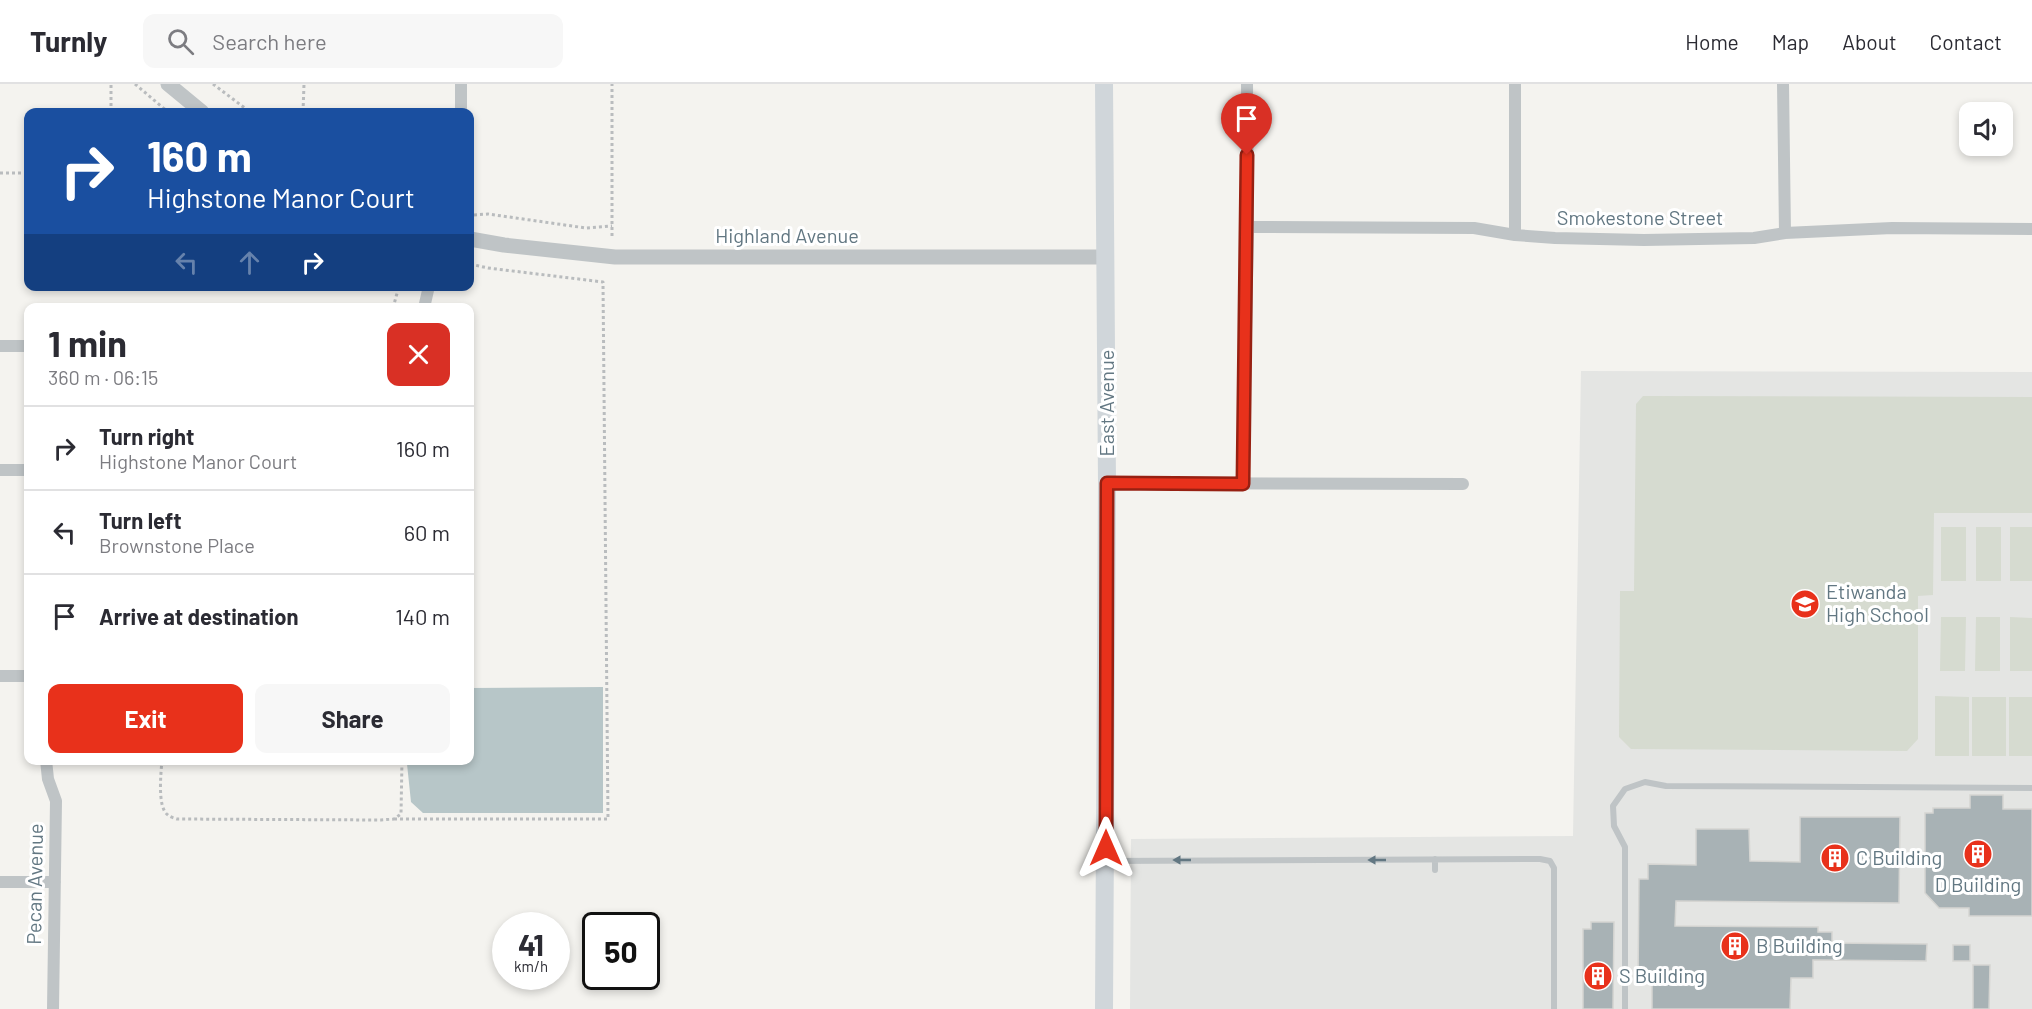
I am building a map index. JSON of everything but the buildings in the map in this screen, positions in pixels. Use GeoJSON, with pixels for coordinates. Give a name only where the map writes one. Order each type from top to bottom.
{"type":"FeatureCollection","features":[{"type":"Feature","properties":{"kind":"main road","name":"East Avenue"},"geometry":{"type":"LineString","coordinates":[[1104,84],[1107,483],[1104,1009]]}},
{"type":"Feature","properties":{"kind":"street"},"geometry":{"type":"LineString","coordinates":[[168,84],[197,108]]}},
{"type":"Feature","properties":{"kind":"street"},"geometry":{"type":"LineString","coordinates":[[461,84],[461,108]]}},
{"type":"Feature","properties":{"kind":"street"},"geometry":{"type":"LineString","coordinates":[[1243,484],[1248,227],[1247,84]]}},
{"type":"Feature","properties":{"kind":"street"},"geometry":{"type":"LineString","coordinates":[[1515,84],[1515,235]]}},
{"type":"Feature","properties":{"kind":"street"},"geometry":{"type":"LineString","coordinates":[[1783,84],[1785,233]]}},
{"type":"Feature","properties":{"kind":"street","name":"Smokestone Street"},"geometry":{"type":"LineString","coordinates":[[1248,227],[1474,228],[1515,235],[1555,238],[1644,240],[1754,238],[1785,233],[1892,228],[2032,229]]}},
{"type":"Feature","properties":{"kind":"street","name":"Highland Avenue"},"geometry":{"type":"LineString","coordinates":[[474,239],[504,245],[615,257],[1106,257]]}},
{"type":"Feature","properties":{"kind":"street"},"geometry":{"type":"LineString","coordinates":[[0,346],[24,346]]}},
{"type":"Feature","properties":{"kind":"street"},"geometry":{"type":"LineString","coordinates":[[0,470],[24,470]]}},
{"type":"Feature","properties":{"kind":"street"},"geometry":{"type":"LineString","coordinates":[[1107,483],[1462,484]]}},
{"type":"Feature","properties":{"kind":"street"},"geometry":{"type":"LineString","coordinates":[[0,676],[24,676]]}},
{"type":"Feature","properties":{"kind":"street","name":"Pecan Avenue"},"geometry":{"type":"LineString","coordinates":[[47,765],[48,779],[56,801],[53,1009]]}},
{"type":"Feature","properties":{"kind":"street"},"geometry":{"type":"LineString","coordinates":[[0,882],[55,882]]}},
{"type":"Feature","properties":{"kind":"lane"},"geometry":{"type":"LineString","coordinates":[[1625,1009],[1625,848],[1614,825],[1613,806],[1625,789],[1645,782],[1666,786],[2032,788]]}},
{"type":"Feature","properties":{"kind":"lane"},"geometry":{"type":"LineString","coordinates":[[1435,859],[1435,870]]}},
{"type":"Feature","properties":{"kind":"lane"},"geometry":{"type":"LineString","coordinates":[[1106,861],[1435,859],[1540,859],[1550,861],[1554,868],[1554,1009]]}},
{"type":"Feature","properties":{"kind":"path"},"geometry":{"type":"LineString","coordinates":[[111,84],[111,108]]}},
{"type":"Feature","properties":{"kind":"path"},"geometry":{"type":"LineString","coordinates":[[135,84],[163,108]]}},
{"type":"Feature","properties":{"kind":"path"},"geometry":{"type":"LineString","coordinates":[[213,84],[245,108]]}},
{"type":"Feature","properties":{"kind":"path"},"geometry":{"type":"LineString","coordinates":[[303,108],[304,84]]}},
{"type":"Feature","properties":{"kind":"path"},"geometry":{"type":"LineString","coordinates":[[612,84],[612,236]]}},
{"type":"Feature","properties":{"kind":"path"},"geometry":{"type":"LineString","coordinates":[[0,173],[24,173]]}},
{"type":"Feature","properties":{"kind":"path"},"geometry":{"type":"LineString","coordinates":[[474,215],[488,214],[586,228],[612,226]]}},
{"type":"Feature","properties":{"kind":"path"},"geometry":{"type":"LineString","coordinates":[[162,765],[160,796],[163,810],[167,815],[177,819],[608,819],[603,282],[474,265]]}},
{"type":"Feature","properties":{"kind":"path"},"geometry":{"type":"LineString","coordinates":[[394,819],[401,814],[402,765]]}},
{"type":"Feature","properties":{"kind":"shaded area","name":"Etiwanda High School"},"geometry":{"type":"Polygon","coordinates":[[[1581,371],[2032,372],[2032,1009],[1130,1009],[1131,839],[1573,836],[1581,371]]]}},
{"type":"Feature","properties":{"kind":"shaded area"},"geometry":{"type":"Polygon","coordinates":[[[1643,396],[2032,397],[2032,513],[1934,513],[1933,595],[1918,596],[1918,739],[1907,751],[1631,749],[1619,737],[1620,591],[1634,591],[1636,404],[1643,396]]]}},
{"type":"Feature","properties":{"kind":"shaded area"},"geometry":{"type":"Polygon","coordinates":[[[1941,527],[1966,527],[1966,581],[1941,581],[1941,527]]]}},
{"type":"Feature","properties":{"kind":"shaded area"},"geometry":{"type":"Polygon","coordinates":[[[1976,527],[2001,527],[2001,581],[1976,581],[1976,527]]]}},
{"type":"Feature","properties":{"kind":"shaded area"},"geometry":{"type":"Polygon","coordinates":[[[2010,527],[2032,527],[2032,581],[2010,581],[2010,527]]]}},
{"type":"Feature","properties":{"kind":"shaded area"},"geometry":{"type":"Polygon","coordinates":[[[1941,617],[1966,617],[1965,671],[1940,671],[1941,617]]]}},
{"type":"Feature","properties":{"kind":"shaded area"},"geometry":{"type":"Polygon","coordinates":[[[1976,617],[2000,617],[2000,671],[1975,671],[1976,617]]]}},
{"type":"Feature","properties":{"kind":"shaded area"},"geometry":{"type":"Polygon","coordinates":[[[2010,617],[2032,618],[2032,671],[2010,671],[2010,617]]]}},
{"type":"Feature","properties":{"kind":"shaded area"},"geometry":{"type":"Polygon","coordinates":[[[603,687],[603,813],[423,813],[411,802],[407,765],[474,765],[474,688],[603,687]]]}},
{"type":"Feature","properties":{"kind":"shaded area"},"geometry":{"type":"Polygon","coordinates":[[[1935,696],[1969,697],[1969,756],[1935,756],[1935,696]]]}},
{"type":"Feature","properties":{"kind":"shaded area"},"geometry":{"type":"Polygon","coordinates":[[[1972,697],[2006,697],[2006,756],[1972,756],[1972,697]]]}},
{"type":"Feature","properties":{"kind":"shaded area"},"geometry":{"type":"Polygon","coordinates":[[[2009,697],[2032,697],[2032,756],[2009,756],[2009,697]]]}},
{"type":"Feature","properties":{"kind":"place","name":"Etiwanda High School"},"geometry":{"type":"Point","coordinates":[1805,604]}},
{"type":"Feature","properties":{"kind":"place","name":"D Building"},"geometry":{"type":"Point","coordinates":[1978,854]}},
{"type":"Feature","properties":{"kind":"place","name":"C Building"},"geometry":{"type":"Point","coordinates":[1835,858]}},
{"type":"Feature","properties":{"kind":"place","name":"B Building"},"geometry":{"type":"Point","coordinates":[1735,946]}},
{"type":"Feature","properties":{"kind":"place","name":"S Building"},"geometry":{"type":"Point","coordinates":[1598,976]}},
{"type":"Feature","properties":{"kind":"route"},"geometry":{"type":"LineString","coordinates":[[1106,848],[1107,483],[1243,484],[1248,227],[1247,155]]}}]}
